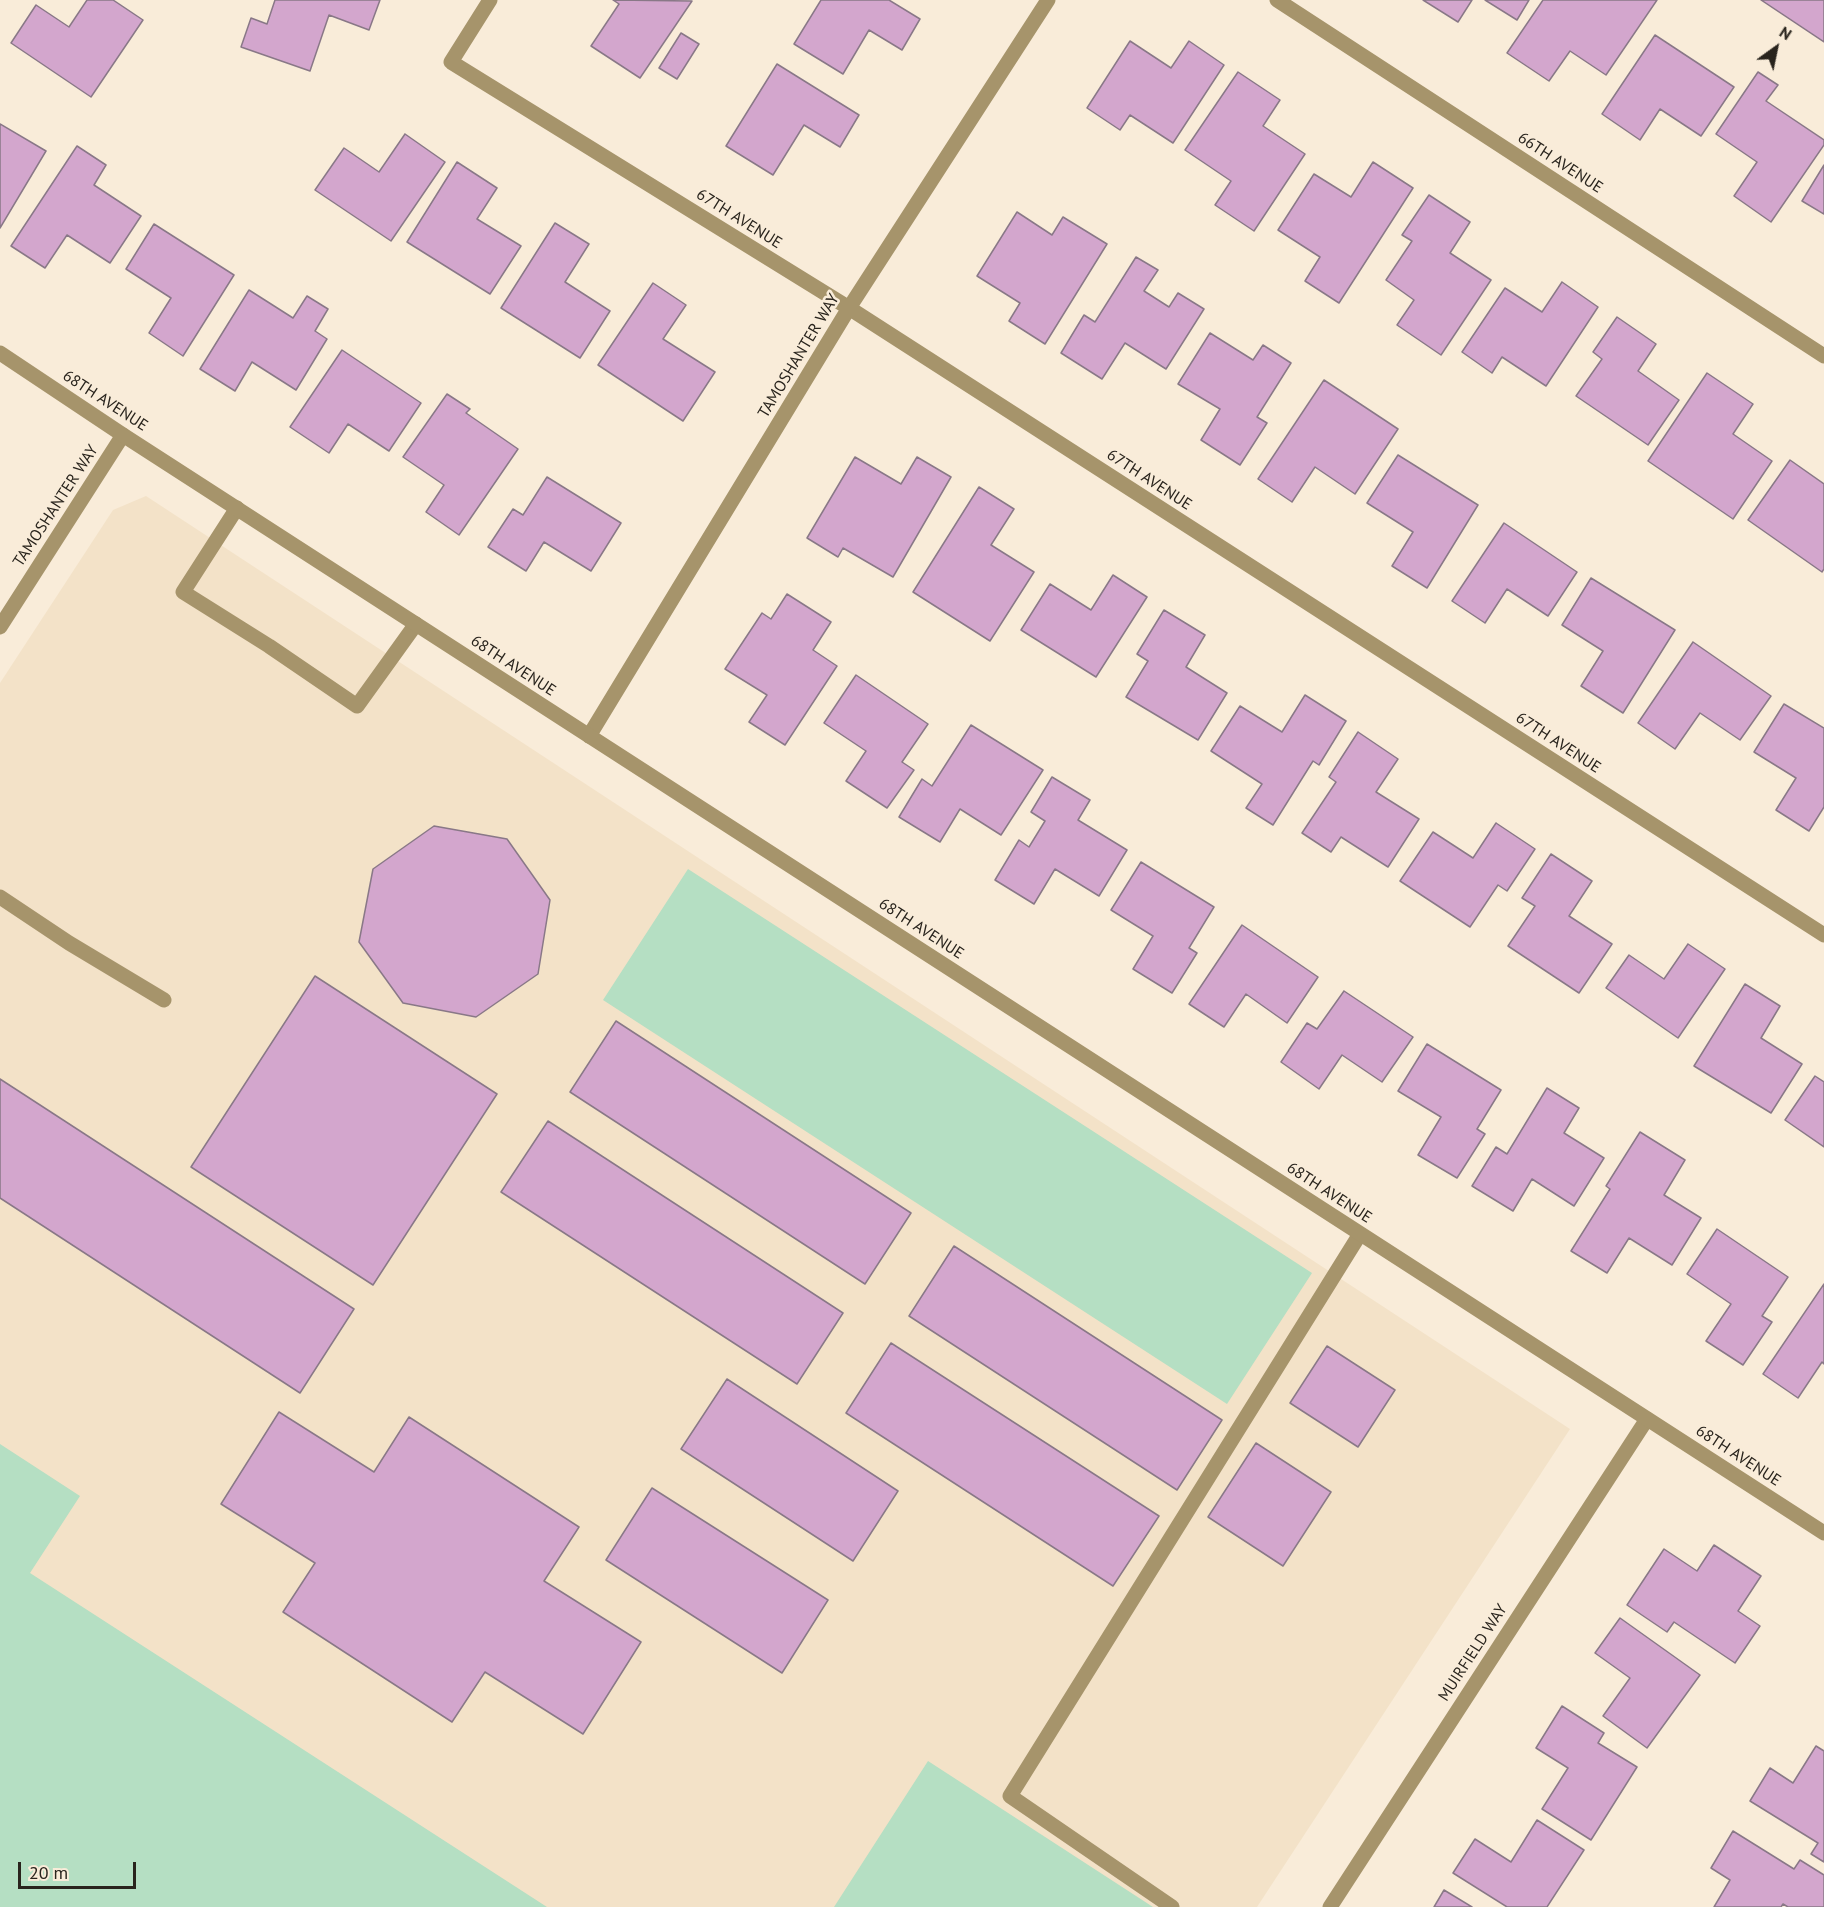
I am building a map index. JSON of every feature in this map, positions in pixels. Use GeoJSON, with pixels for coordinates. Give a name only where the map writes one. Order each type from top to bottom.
{"type":"FeatureCollection","features":[{"type":"Feature","properties":{"kind":"street","name":"67TH AVENUE"},"geometry":{"type":"LineString","coordinates":[[490,0],[451,62],[849,308],[1824,935]]}},
{"type":"Feature","properties":{"kind":"street","name":"TAMOSHANTER WAY"},"geometry":{"type":"LineString","coordinates":[[589,736],[849,308],[1048,0]]}},
{"type":"Feature","properties":{"kind":"street","name":"66TH AVENUE"},"geometry":{"type":"LineString","coordinates":[[1277,0],[1824,356]]}},
{"type":"Feature","properties":{"kind":"street","name":"68TH AVENUE"},"geometry":{"type":"LineString","coordinates":[[0,353],[123,435],[1824,1533]]}},
{"type":"Feature","properties":{"kind":"street","name":"TAMOSHANTER WAY"},"geometry":{"type":"LineString","coordinates":[[0,627],[123,435]]}},
{"type":"Feature","properties":{"kind":"street"},"geometry":{"type":"LineString","coordinates":[[237,508],[183,592],[269,646],[357,706],[416,624]]}},
{"type":"Feature","properties":{"kind":"street"},"geometry":{"type":"LineString","coordinates":[[0,897],[69,943],[164,1000]]}},
{"type":"Feature","properties":{"kind":"street"},"geometry":{"type":"LineString","coordinates":[[1172,1907],[1010,1796],[1360,1234]]}},
{"type":"Feature","properties":{"kind":"street","name":"MUIRFIELD WAY"},"geometry":{"type":"LineString","coordinates":[[1330,1907],[1647,1419]]}},
{"type":"Feature","properties":{"kind":"shaded area"},"geometry":{"type":"Polygon","coordinates":[[[146,496],[1570,1429],[1257,1907],[0,1907],[0,683],[113,510],[146,496]]]}},
{"type":"Feature","properties":{"kind":"green space"},"geometry":{"type":"Polygon","coordinates":[[[688,869],[1312,1273],[1227,1404],[603,1000],[688,869]]]}},
{"type":"Feature","properties":{"kind":"green space"},"geometry":{"type":"Polygon","coordinates":[[[0,1444],[80,1496],[30,1573],[547,1907],[0,1907],[0,1444]]]}},
{"type":"Feature","properties":{"kind":"green space"},"geometry":{"type":"Polygon","coordinates":[[[928,1761],[1153,1907],[834,1907],[928,1761]]]}},
{"type":"Feature","properties":{"kind":"building"},"geometry":{"type":"Polygon","coordinates":[[[87,0],[113,0],[143,20],[91,97],[11,43],[36,5],[69,27],[87,0]]]}},
{"type":"Feature","properties":{"kind":"building"},"geometry":{"type":"Polygon","coordinates":[[[275,0],[380,0],[369,30],[329,15],[310,71],[241,47],[251,18],[267,24],[275,0]]]}},
{"type":"Feature","properties":{"kind":"building"},"geometry":{"type":"Polygon","coordinates":[[[613,0],[692,1],[640,78],[591,46],[619,4],[613,0]]]}},
{"type":"Feature","properties":{"kind":"building"},"geometry":{"type":"Polygon","coordinates":[[[821,0],[889,0],[920,19],[902,50],[869,30],[843,74],[794,44],[821,0]]]}},
{"type":"Feature","properties":{"kind":"building"},"geometry":{"type":"Polygon","coordinates":[[[1423,0],[1472,0],[1458,22],[1423,0]]]}},
{"type":"Feature","properties":{"kind":"building"},"geometry":{"type":"Polygon","coordinates":[[[1485,0],[1529,0],[1517,20],[1485,0]]]}},
{"type":"Feature","properties":{"kind":"building"},"geometry":{"type":"Polygon","coordinates":[[[1543,0],[1657,0],[1606,75],[1570,51],[1549,81],[1507,53],[1543,0]]]}},
{"type":"Feature","properties":{"kind":"building"},"geometry":{"type":"Polygon","coordinates":[[[1761,0],[1824,0],[1824,42],[1761,0]]]}},
{"type":"Feature","properties":{"kind":"building"},"geometry":{"type":"Polygon","coordinates":[[[681,33],[699,44],[677,79],[659,68],[681,33]]]}},
{"type":"Feature","properties":{"kind":"building"},"geometry":{"type":"Polygon","coordinates":[[[1655,35],[1734,87],[1701,136],[1660,109],[1640,140],[1602,114],[1655,35]]]}},
{"type":"Feature","properties":{"kind":"building"},"geometry":{"type":"Polygon","coordinates":[[[1130,41],[1171,68],[1189,41],[1224,65],[1173,143],[1130,115],[1120,130],[1087,108],[1130,41]]]}},
{"type":"Feature","properties":{"kind":"building"},"geometry":{"type":"Polygon","coordinates":[[[777,64],[859,115],[840,147],[804,125],[773,175],[726,146],[777,64]]]}},
{"type":"Feature","properties":{"kind":"building"},"geometry":{"type":"Polygon","coordinates":[[[1238,72],[1280,100],[1263,126],[1305,154],[1254,231],[1215,205],[1231,181],[1185,150],[1238,72]]]}},
{"type":"Feature","properties":{"kind":"building"},"geometry":{"type":"Polygon","coordinates":[[[1758,72],[1778,85],[1766,101],[1824,140],[1824,145],[1771,222],[1734,196],[1757,162],[1716,134],[1758,72]]]}},
{"type":"Feature","properties":{"kind":"building"},"geometry":{"type":"Polygon","coordinates":[[[0,124],[46,151],[0,228],[0,124]]]}},
{"type":"Feature","properties":{"kind":"building"},"geometry":{"type":"Polygon","coordinates":[[[405,134],[445,162],[391,241],[315,190],[344,148],[379,172],[405,134]]]}},
{"type":"Feature","properties":{"kind":"building"},"geometry":{"type":"Polygon","coordinates":[[[77,146],[106,165],[94,185],[141,216],[110,263],[67,235],[45,268],[11,246],[77,146]]]}},
{"type":"Feature","properties":{"kind":"building"},"geometry":{"type":"Polygon","coordinates":[[[457,162],[497,188],[477,219],[521,246],[490,294],[407,242],[457,162]]]}},
{"type":"Feature","properties":{"kind":"building"},"geometry":{"type":"Polygon","coordinates":[[[1373,162],[1413,188],[1339,303],[1305,281],[1320,257],[1278,230],[1314,174],[1351,197],[1373,162]]]}},
{"type":"Feature","properties":{"kind":"building"},"geometry":{"type":"Polygon","coordinates":[[[1824,165],[1824,214],[1802,201],[1824,165]]]}},
{"type":"Feature","properties":{"kind":"building"},"geometry":{"type":"Polygon","coordinates":[[[1429,195],[1470,222],[1450,253],[1491,280],[1441,355],[1397,325],[1414,300],[1386,280],[1412,241],[1402,235],[1429,195]]]}},
{"type":"Feature","properties":{"kind":"building"},"geometry":{"type":"Polygon","coordinates":[[[1017,212],[1052,235],[1063,217],[1107,244],[1045,344],[1009,321],[1020,303],[977,276],[1017,212]]]}},
{"type":"Feature","properties":{"kind":"building"},"geometry":{"type":"Polygon","coordinates":[[[555,223],[589,244],[565,282],[610,311],[580,358],[501,308],[555,223]]]}},
{"type":"Feature","properties":{"kind":"building"},"geometry":{"type":"Polygon","coordinates":[[[154,224],[234,275],[183,356],[149,333],[171,298],[126,269],[154,224]]]}},
{"type":"Feature","properties":{"kind":"building"},"geometry":{"type":"Polygon","coordinates":[[[1136,257],[1158,270],[1144,291],[1169,307],[1178,293],[1204,309],[1166,369],[1125,343],[1102,379],[1061,353],[1084,315],[1095,322],[1136,257]]]}},
{"type":"Feature","properties":{"kind":"building"},"geometry":{"type":"Polygon","coordinates":[[[1562,282],[1598,307],[1546,386],[1502,357],[1492,373],[1462,352],[1505,288],[1542,312],[1562,282]]]}},
{"type":"Feature","properties":{"kind":"building"},"geometry":{"type":"Polygon","coordinates":[[[653,283],[686,305],[663,339],[715,372],[683,421],[598,365],[653,283]]]}},
{"type":"Feature","properties":{"kind":"building"},"geometry":{"type":"Polygon","coordinates":[[[249,290],[293,318],[307,296],[328,309],[315,331],[327,339],[296,390],[252,362],[235,391],[200,369],[249,290]]]}},
{"type":"Feature","properties":{"kind":"building"},"geometry":{"type":"Polygon","coordinates":[[[1617,317],[1656,344],[1638,371],[1679,400],[1648,445],[1576,396],[1602,359],[1593,352],[1617,317]]]}},
{"type":"Feature","properties":{"kind":"building"},"geometry":{"type":"Polygon","coordinates":[[[1210,333],[1253,360],[1263,345],[1291,363],[1257,417],[1267,423],[1240,465],[1201,440],[1220,409],[1178,384],[1210,333]]]}},
{"type":"Feature","properties":{"kind":"building"},"geometry":{"type":"Polygon","coordinates":[[[342,350],[421,403],[389,451],[348,424],[329,453],[290,427],[342,350]]]}},
{"type":"Feature","properties":{"kind":"building"},"geometry":{"type":"Polygon","coordinates":[[[1707,373],[1753,404],[1733,434],[1772,461],[1733,519],[1648,461],[1707,373]]]}},
{"type":"Feature","properties":{"kind":"building"},"geometry":{"type":"Polygon","coordinates":[[[1324,380],[1398,429],[1355,494],[1315,467],[1292,502],[1258,479],[1324,380]]]}},
{"type":"Feature","properties":{"kind":"building"},"geometry":{"type":"Polygon","coordinates":[[[447,394],[470,409],[466,413],[518,449],[459,535],[426,512],[444,485],[403,457],[447,394]]]}},
{"type":"Feature","properties":{"kind":"building"},"geometry":{"type":"Polygon","coordinates":[[[1398,455],[1478,505],[1427,588],[1392,566],[1413,532],[1367,503],[1398,455]]]}},
{"type":"Feature","properties":{"kind":"building"},"geometry":{"type":"Polygon","coordinates":[[[855,457],[901,484],[917,457],[951,477],[893,577],[843,548],[838,557],[807,538],[855,457]]]}},
{"type":"Feature","properties":{"kind":"building"},"geometry":{"type":"Polygon","coordinates":[[[1790,460],[1824,484],[1824,569],[1822,572],[1748,520],[1790,460]]]}},
{"type":"Feature","properties":{"kind":"building"},"geometry":{"type":"Polygon","coordinates":[[[547,477],[621,523],[591,571],[544,542],[526,571],[488,547],[513,509],[523,515],[547,477]]]}},
{"type":"Feature","properties":{"kind":"building"},"geometry":{"type":"Polygon","coordinates":[[[979,487],[1014,509],[991,545],[1034,572],[990,641],[913,592],[979,487]]]}},
{"type":"Feature","properties":{"kind":"building"},"geometry":{"type":"Polygon","coordinates":[[[1504,523],[1577,572],[1548,616],[1507,589],[1485,623],[1452,601],[1504,523]]]}},
{"type":"Feature","properties":{"kind":"building"},"geometry":{"type":"Polygon","coordinates":[[[1113,575],[1147,597],[1096,677],[1021,630],[1050,584],[1091,610],[1113,575]]]}},
{"type":"Feature","properties":{"kind":"building"},"geometry":{"type":"Polygon","coordinates":[[[1591,578],[1675,630],[1623,713],[1581,686],[1603,651],[1562,625],[1591,578]]]}},
{"type":"Feature","properties":{"kind":"building"},"geometry":{"type":"Polygon","coordinates":[[[787,594],[831,622],[813,650],[837,666],[785,745],[749,722],[767,695],[725,669],[762,613],[771,619],[787,594]]]}},
{"type":"Feature","properties":{"kind":"building"},"geometry":{"type":"Polygon","coordinates":[[[1164,610],[1205,635],[1186,667],[1227,693],[1198,740],[1126,697],[1148,661],[1137,654],[1164,610]]]}},
{"type":"Feature","properties":{"kind":"building"},"geometry":{"type":"Polygon","coordinates":[[[1693,642],[1771,696],[1740,740],[1700,713],[1675,749],[1638,723],[1693,642]]]}},
{"type":"Feature","properties":{"kind":"building"},"geometry":{"type":"Polygon","coordinates":[[[856,675],[928,724],[902,762],[914,770],[887,808],[846,781],[866,751],[824,723],[856,675]]]}},
{"type":"Feature","properties":{"kind":"building"},"geometry":{"type":"Polygon","coordinates":[[[1305,695],[1346,721],[1319,765],[1313,761],[1273,825],[1246,808],[1262,784],[1211,751],[1240,706],[1282,732],[1305,695]]]}},
{"type":"Feature","properties":{"kind":"building"},"geometry":{"type":"Polygon","coordinates":[[[1784,704],[1824,728],[1824,807],[1809,831],[1776,810],[1796,778],[1754,752],[1784,704]]]}},
{"type":"Feature","properties":{"kind":"building"},"geometry":{"type":"Polygon","coordinates":[[[971,725],[1043,770],[1001,835],[960,809],[940,842],[899,817],[922,779],[932,786],[971,725]]]}},
{"type":"Feature","properties":{"kind":"building"},"geometry":{"type":"Polygon","coordinates":[[[1358,732],[1398,759],[1376,792],[1419,819],[1388,867],[1341,837],[1331,852],[1302,833],[1336,782],[1329,777],[1358,732]]]}},
{"type":"Feature","properties":{"kind":"building"},"geometry":{"type":"Polygon","coordinates":[[[1052,777],[1090,800],[1078,820],[1127,850],[1099,896],[1055,869],[1034,904],[995,880],[1019,840],[1029,847],[1045,821],[1031,812],[1052,777]]]}},
{"type":"Feature","properties":{"kind":"building"},"geometry":{"type":"Polygon","coordinates":[[[1496,823],[1535,849],[1507,891],[1498,885],[1470,927],[1400,881],[1433,832],[1473,858],[1496,823]]]}},
{"type":"Feature","properties":{"kind":"building"},"geometry":{"type":"Polygon","coordinates":[[[434,826],[507,839],[550,900],[538,974],[476,1017],[403,1003],[359,942],[373,869],[434,826]]]}},
{"type":"Feature","properties":{"kind":"building"},"geometry":{"type":"Polygon","coordinates":[[[1551,854],[1592,881],[1569,916],[1612,944],[1579,993],[1508,946],[1535,906],[1522,898],[1551,854]]]}},
{"type":"Feature","properties":{"kind":"building"},"geometry":{"type":"Polygon","coordinates":[[[1141,862],[1214,907],[1189,948],[1197,953],[1172,993],[1133,969],[1153,936],[1111,910],[1141,862]]]}},
{"type":"Feature","properties":{"kind":"building"},"geometry":{"type":"Polygon","coordinates":[[[1242,925],[1318,977],[1287,1023],[1246,994],[1224,1027],[1189,1004],[1242,925]]]}},
{"type":"Feature","properties":{"kind":"building"},"geometry":{"type":"Polygon","coordinates":[[[1688,944],[1725,969],[1678,1038],[1606,988],[1629,955],[1664,979],[1688,944]]]}},
{"type":"Feature","properties":{"kind":"building"},"geometry":{"type":"Polygon","coordinates":[[[315,976],[497,1094],[373,1285],[191,1167],[315,976]]]}},
{"type":"Feature","properties":{"kind":"building"},"geometry":{"type":"Polygon","coordinates":[[[1745,984],[1780,1006],[1761,1038],[1802,1064],[1771,1113],[1694,1066],[1745,984]]]}},
{"type":"Feature","properties":{"kind":"building"},"geometry":{"type":"Polygon","coordinates":[[[1344,991],[1413,1037],[1382,1082],[1342,1055],[1319,1089],[1281,1062],[1307,1023],[1317,1029],[1344,991]]]}},
{"type":"Feature","properties":{"kind":"building"},"geometry":{"type":"Polygon","coordinates":[[[616,1021],[911,1213],[865,1284],[570,1092],[616,1021]]]}},
{"type":"Feature","properties":{"kind":"building"},"geometry":{"type":"Polygon","coordinates":[[[1427,1044],[1501,1090],[1477,1129],[1485,1134],[1457,1178],[1418,1155],[1441,1117],[1398,1091],[1427,1044]]]}},
{"type":"Feature","properties":{"kind":"building"},"geometry":{"type":"Polygon","coordinates":[[[1815,1076],[1824,1082],[1824,1147],[1785,1120],[1815,1076]]]}},
{"type":"Feature","properties":{"kind":"building"},"geometry":{"type":"Polygon","coordinates":[[[0,1079],[354,1309],[300,1393],[0,1198],[0,1079]]]}},
{"type":"Feature","properties":{"kind":"building"},"geometry":{"type":"Polygon","coordinates":[[[1547,1088],[1579,1108],[1564,1133],[1604,1158],[1574,1206],[1532,1179],[1513,1211],[1472,1186],[1496,1147],[1507,1154],[1547,1088]]]}},
{"type":"Feature","properties":{"kind":"building"},"geometry":{"type":"Polygon","coordinates":[[[548,1121],[843,1313],[797,1384],[501,1192],[548,1121]]]}},
{"type":"Feature","properties":{"kind":"building"},"geometry":{"type":"Polygon","coordinates":[[[1640,1132],[1685,1160],[1664,1195],[1701,1218],[1672,1265],[1629,1238],[1607,1273],[1571,1251],[1610,1189],[1606,1186],[1640,1132]]]}},
{"type":"Feature","properties":{"kind":"building"},"geometry":{"type":"Polygon","coordinates":[[[1717,1229],[1788,1277],[1762,1316],[1772,1322],[1743,1365],[1706,1341],[1731,1304],[1687,1274],[1717,1229]]]}},
{"type":"Feature","properties":{"kind":"building"},"geometry":{"type":"Polygon","coordinates":[[[954,1246],[1222,1420],[1177,1490],[909,1316],[954,1246]]]}},
{"type":"Feature","properties":{"kind":"building"},"geometry":{"type":"Polygon","coordinates":[[[1824,1284],[1824,1364],[1822,1362],[1798,1398],[1763,1374],[1824,1284]]]}},
{"type":"Feature","properties":{"kind":"building"},"geometry":{"type":"Polygon","coordinates":[[[891,1343],[1159,1516],[1113,1586],[846,1413],[891,1343]]]}},
{"type":"Feature","properties":{"kind":"building"},"geometry":{"type":"Polygon","coordinates":[[[1327,1346],[1395,1390],[1358,1447],[1290,1403],[1327,1346]]]}},
{"type":"Feature","properties":{"kind":"building"},"geometry":{"type":"Polygon","coordinates":[[[727,1379],[898,1491],[853,1561],[681,1449],[727,1379]]]}},
{"type":"Feature","properties":{"kind":"building"},"geometry":{"type":"Polygon","coordinates":[[[279,1412],[374,1472],[409,1417],[579,1527],[544,1581],[641,1642],[583,1734],[485,1672],[452,1722],[283,1612],[315,1563],[221,1504],[279,1412]]]}},
{"type":"Feature","properties":{"kind":"building"},"geometry":{"type":"Polygon","coordinates":[[[1256,1443],[1331,1492],[1283,1566],[1208,1517],[1256,1443]]]}},
{"type":"Feature","properties":{"kind":"building"},"geometry":{"type":"Polygon","coordinates":[[[652,1488],[828,1600],[782,1673],[606,1560],[652,1488]]]}},
{"type":"Feature","properties":{"kind":"building"},"geometry":{"type":"Polygon","coordinates":[[[1714,1545],[1761,1576],[1738,1611],[1760,1626],[1735,1663],[1674,1622],[1667,1632],[1627,1605],[1664,1549],[1697,1571],[1714,1545]]]}},
{"type":"Feature","properties":{"kind":"building"},"geometry":{"type":"Polygon","coordinates":[[[1620,1618],[1700,1675],[1647,1748],[1603,1716],[1630,1678],[1595,1653],[1620,1618]]]}},
{"type":"Feature","properties":{"kind":"building"},"geometry":{"type":"Polygon","coordinates":[[[1562,1706],[1604,1733],[1598,1743],[1637,1767],[1591,1840],[1542,1809],[1568,1768],[1536,1748],[1562,1706]]]}},
{"type":"Feature","properties":{"kind":"building"},"geometry":{"type":"Polygon","coordinates":[[[1816,1746],[1824,1751],[1824,1862],[1811,1854],[1818,1843],[1750,1801],[1770,1768],[1793,1783],[1816,1746]]]}},
{"type":"Feature","properties":{"kind":"building"},"geometry":{"type":"Polygon","coordinates":[[[1537,1820],[1584,1850],[1547,1907],[1507,1907],[1453,1873],[1475,1839],[1511,1862],[1537,1820]]]}},
{"type":"Feature","properties":{"kind":"building"},"geometry":{"type":"Polygon","coordinates":[[[1733,1831],[1794,1869],[1800,1860],[1824,1875],[1824,1907],[1788,1907],[1783,1904],[1781,1907],[1714,1907],[1730,1880],[1711,1868],[1733,1831]]]}},
{"type":"Feature","properties":{"kind":"building"},"geometry":{"type":"Polygon","coordinates":[[[1444,1890],[1472,1907],[1434,1907],[1444,1890]]]}}]}
